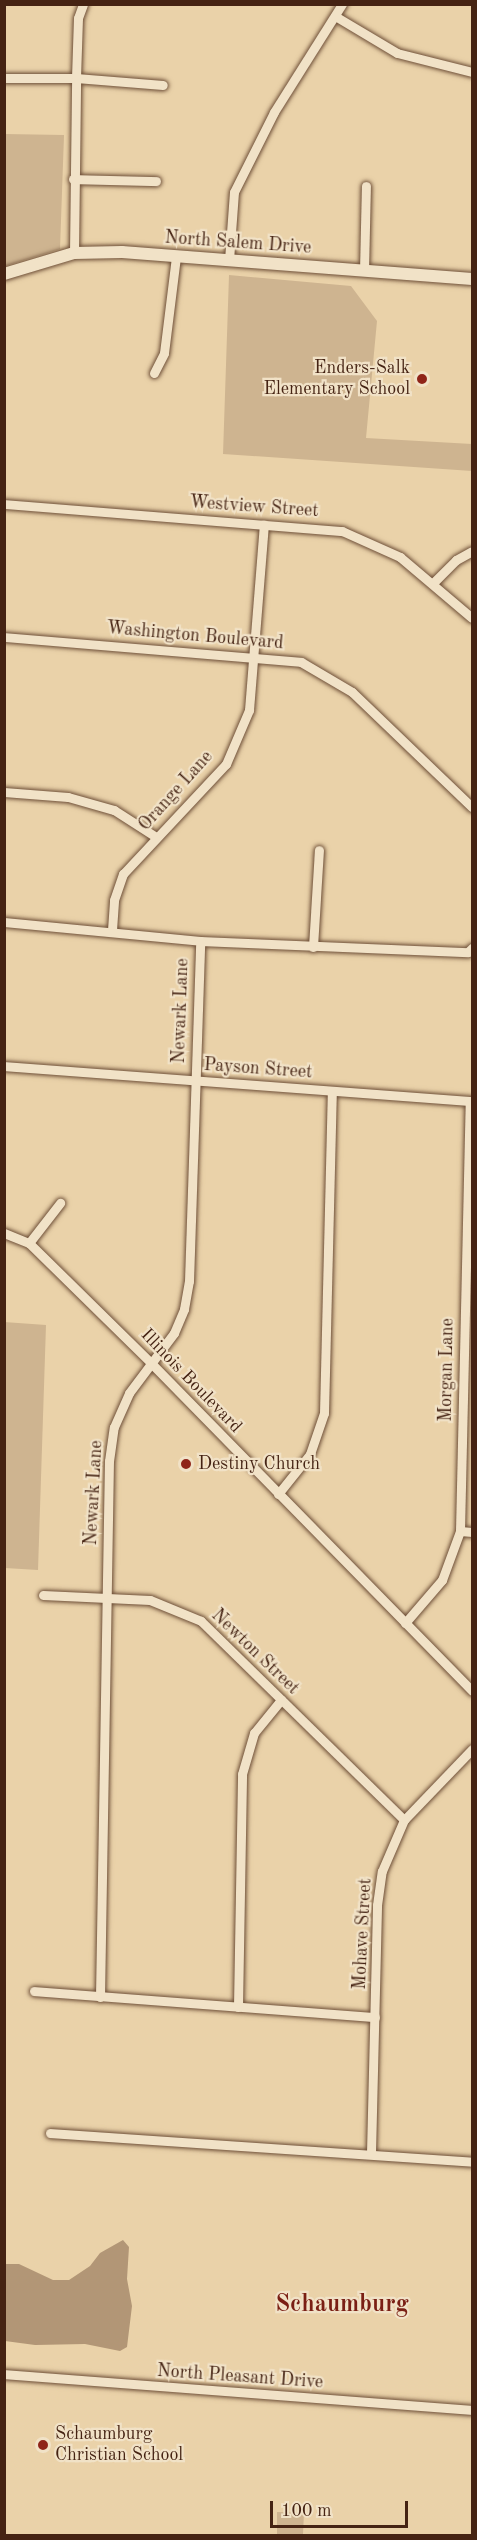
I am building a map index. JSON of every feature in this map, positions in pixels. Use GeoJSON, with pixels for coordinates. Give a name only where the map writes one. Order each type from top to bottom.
{"type":"FeatureCollection","features":[{"type":"Feature","properties":{"kind":"street"},"geometry":{"type":"LineString","coordinates":[[74,253],[78,18],[83,4]]}},
{"type":"Feature","properties":{"kind":"street"},"geometry":{"type":"LineString","coordinates":[[229,260],[234,192],[274,112],[342,4]]}},
{"type":"Feature","properties":{"kind":"street"},"geometry":{"type":"LineString","coordinates":[[335,16],[397,53],[472,72]]}},
{"type":"Feature","properties":{"kind":"street"},"geometry":{"type":"LineString","coordinates":[[4,78],[76,78],[163,85]]}},
{"type":"Feature","properties":{"kind":"street"},"geometry":{"type":"LineString","coordinates":[[74,179],[156,181]]}},
{"type":"Feature","properties":{"kind":"street"},"geometry":{"type":"LineString","coordinates":[[364,271],[366,186]]}},
{"type":"Feature","properties":{"kind":"street","name":"North Salem Drive"},"geometry":{"type":"LineString","coordinates":[[4,274],[74,253],[229,260],[472,279]]}},
{"type":"Feature","properties":{"kind":"street"},"geometry":{"type":"LineString","coordinates":[[154,373],[164,353],[176,257]]}},
{"type":"Feature","properties":{"kind":"street","name":"Westview Street"},"geometry":{"type":"LineString","coordinates":[[4,504],[342,531],[383,548],[434,582],[472,618]]}},
{"type":"Feature","properties":{"kind":"street","name":"Orange Lane"},"geometry":{"type":"LineString","coordinates":[[112,930],[114,900],[123,874],[226,764],[249,710],[264,525]]}},
{"type":"Feature","properties":{"kind":"street"},"geometry":{"type":"LineString","coordinates":[[434,582],[456,560],[472,551]]}},
{"type":"Feature","properties":{"kind":"street","name":"Washington Boulevard"},"geometry":{"type":"LineString","coordinates":[[4,637],[255,656],[301,662],[352,692],[472,807]]}},
{"type":"Feature","properties":{"kind":"street"},"geometry":{"type":"LineString","coordinates":[[4,792],[68,797],[114,810],[156,837]]}},
{"type":"Feature","properties":{"kind":"street"},"geometry":{"type":"LineString","coordinates":[[313,947],[319,850]]}},
{"type":"Feature","properties":{"kind":"street"},"geometry":{"type":"LineString","coordinates":[[4,922],[112,930],[200,941],[471,953]]}},
{"type":"Feature","properties":{"kind":"street","name":"Newark Lane"},"geometry":{"type":"LineString","coordinates":[[100,1996],[109,1461],[114,1427],[129,1392],[174,1334],[184,1309],[200,941]]}},
{"type":"Feature","properties":{"kind":"street","name":"Payson Street"},"geometry":{"type":"LineString","coordinates":[[4,1066],[471,1101]]}},
{"type":"Feature","properties":{"kind":"street"},"geometry":{"type":"LineString","coordinates":[[278,1494],[310,1454],[324,1413],[332,1091]]}},
{"type":"Feature","properties":{"kind":"street","name":"Morgan Lane"},"geometry":{"type":"LineString","coordinates":[[405,1623],[442,1580],[460,1531],[471,1101]]}},
{"type":"Feature","properties":{"kind":"street"},"geometry":{"type":"LineString","coordinates":[[29,1243],[60,1203]]}},
{"type":"Feature","properties":{"kind":"street","name":"Illinois Boulevard"},"geometry":{"type":"LineString","coordinates":[[4,1233],[29,1243],[151,1363],[472,1691]]}},
{"type":"Feature","properties":{"kind":"street"},"geometry":{"type":"LineString","coordinates":[[460,1531],[472,1532]]}},
{"type":"Feature","properties":{"kind":"street","name":"Newton Street"},"geometry":{"type":"LineString","coordinates":[[43,1595],[150,1600],[201,1621],[404,1820]]}},
{"type":"Feature","properties":{"kind":"street"},"geometry":{"type":"LineString","coordinates":[[238,2007],[242,1773],[254,1733],[281,1700]]}},
{"type":"Feature","properties":{"kind":"street","name":"Mohave Street"},"geometry":{"type":"LineString","coordinates":[[371,2153],[379,1887],[392,1842],[404,1820],[472,1749]]}},
{"type":"Feature","properties":{"kind":"street"},"geometry":{"type":"LineString","coordinates":[[34,1991],[375,2017]]}},
{"type":"Feature","properties":{"kind":"street"},"geometry":{"type":"LineString","coordinates":[[50,2133],[371,2153],[472,2162]]}},
{"type":"Feature","properties":{"kind":"street","name":"North Pleasant Drive"},"geometry":{"type":"LineString","coordinates":[[4,2374],[472,2410]]}},
{"type":"Feature","properties":{"kind":"shaded area"},"geometry":{"type":"Polygon","coordinates":[[[5,134],[64,135],[60,249],[5,266],[5,134]]]}},
{"type":"Feature","properties":{"kind":"shaded area"},"geometry":{"type":"Polygon","coordinates":[[[229,275],[351,286],[377,321],[366,438],[472,444],[472,471],[223,454],[229,275]]]}},
{"type":"Feature","properties":{"kind":"shaded area"},"geometry":{"type":"Polygon","coordinates":[[[4,1322],[46,1325],[38,1570],[5,1568],[4,1322]]]}},
{"type":"Feature","properties":{"kind":"shaded area"},"geometry":{"type":"Polygon","coordinates":[[[123,2240],[129,2247],[127,2279],[132,2306],[127,2347],[120,2351],[85,2344],[35,2345],[5,2341],[5,2264],[19,2264],[53,2280],[69,2280],[90,2266],[100,2253],[123,2240]]]}},
{"type":"Feature","properties":{"kind":"shaded area"},"geometry":{"type":"Polygon","coordinates":[[[277,2512],[304,2513],[303,2534],[277,2535],[277,2512]]]}},
{"type":"Feature","properties":{"kind":"place","name":"Enders-Salk Elementary School"},"geometry":{"type":"Point","coordinates":[422,379]}},
{"type":"Feature","properties":{"kind":"place","name":"Destiny Church"},"geometry":{"type":"Point","coordinates":[186,1464]}},
{"type":"Feature","properties":{"kind":"place","name":"Schaumburg Christian School"},"geometry":{"type":"Point","coordinates":[43,2445]}},
{"type":"Feature","properties":{"kind":"district","name":"Schaumburg"},"geometry":{"type":"Point","coordinates":[342,2306]}}]}
